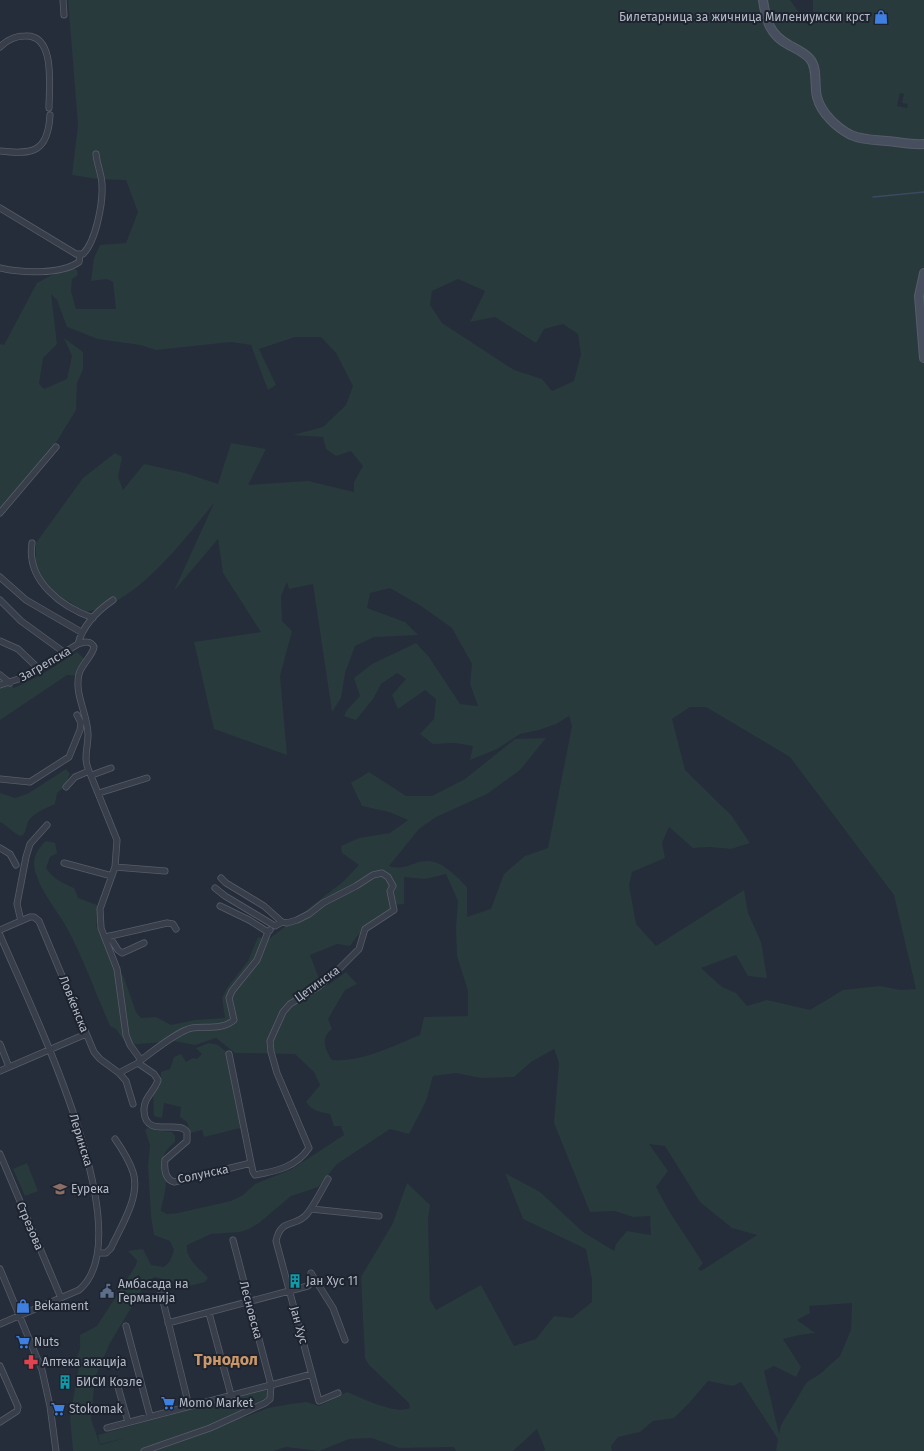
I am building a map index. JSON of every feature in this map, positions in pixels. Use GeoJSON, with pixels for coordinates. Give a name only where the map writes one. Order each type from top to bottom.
{"type":"FeatureCollection","features":[{"type":"Feature","properties":{"kind":"main road"},"geometry":{"type":"LineString","coordinates":[[763,0],[767,21],[771,31],[779,39],[802,52],[812,61],[820,107],[841,128],[852,136],[862,138],[924,144]]}},
{"type":"Feature","properties":{"kind":"main road"},"geometry":{"type":"LineString","coordinates":[[924,273],[919,296],[924,358]]}},
{"type":"Feature","properties":{"kind":"street"},"geometry":{"type":"LineString","coordinates":[[63,0],[64,15]]}},
{"type":"Feature","properties":{"kind":"street"},"geometry":{"type":"LineString","coordinates":[[0,47],[9,39],[19,36],[30,36],[41,41],[46,48],[49,112],[47,135],[38,148],[24,154],[0,151]]}},
{"type":"Feature","properties":{"kind":"street"},"geometry":{"type":"LineString","coordinates":[[0,268],[28,272],[66,268],[79,262],[80,255],[92,244],[96,231],[102,185],[96,154]]}},
{"type":"Feature","properties":{"kind":"street"},"geometry":{"type":"LineString","coordinates":[[0,208],[80,255]]}},
{"type":"Feature","properties":{"kind":"street"},"geometry":{"type":"LineString","coordinates":[[0,512],[56,447]]}},
{"type":"Feature","properties":{"kind":"street"},"geometry":{"type":"LineString","coordinates":[[32,543],[33,561],[43,585],[54,596],[73,610],[93,618]]}},
{"type":"Feature","properties":{"kind":"street"},"geometry":{"type":"LineString","coordinates":[[0,577],[26,600],[81,632]]}},
{"type":"Feature","properties":{"kind":"street"},"geometry":{"type":"LineString","coordinates":[[0,600],[21,621],[65,653]]}},
{"type":"Feature","properties":{"kind":"street","name":"Загрепска"},"geometry":{"type":"LineString","coordinates":[[0,685],[10,683],[39,669],[78,644],[81,632],[99,609],[113,600]]}},
{"type":"Feature","properties":{"kind":"street"},"geometry":{"type":"LineString","coordinates":[[0,641],[18,649],[39,669]]}},
{"type":"Feature","properties":{"kind":"street"},"geometry":{"type":"LineString","coordinates":[[78,644],[86,642],[91,643],[94,647],[81,669],[78,680],[80,698],[88,734],[85,759],[117,840],[115,867],[100,909],[101,928],[122,953],[144,943]]}},
{"type":"Feature","properties":{"kind":"street"},"geometry":{"type":"LineString","coordinates":[[0,675],[10,683]]}},
{"type":"Feature","properties":{"kind":"street"},"geometry":{"type":"LineString","coordinates":[[0,779],[30,782],[68,758],[80,730],[81,723],[77,715]]}},
{"type":"Feature","properties":{"kind":"street"},"geometry":{"type":"LineString","coordinates":[[66,787],[75,778],[111,768]]}},
{"type":"Feature","properties":{"kind":"street"},"geometry":{"type":"LineString","coordinates":[[99,793],[147,778]]}},
{"type":"Feature","properties":{"kind":"street"},"geometry":{"type":"LineString","coordinates":[[21,921],[17,904],[26,857],[30,844],[47,825]]}},
{"type":"Feature","properties":{"kind":"street"},"geometry":{"type":"LineString","coordinates":[[0,848],[10,854],[16,865]]}},
{"type":"Feature","properties":{"kind":"street"},"geometry":{"type":"LineString","coordinates":[[64,863],[112,876]]}},
{"type":"Feature","properties":{"kind":"street"},"geometry":{"type":"LineString","coordinates":[[115,867],[165,871]]}},
{"type":"Feature","properties":{"kind":"street","name":"Цетинска"},"geometry":{"type":"LineString","coordinates":[[139,1061],[189,1028],[222,1026],[229,1024],[234,1020],[229,998],[232,991],[257,960],[268,932],[275,926],[282,922],[297,920],[323,903],[356,886],[373,875],[382,873],[388,877],[392,886],[390,892],[394,910],[365,929],[358,949],[337,971],[318,987],[290,1004],[283,1012],[270,1041],[271,1052],[277,1073],[309,1148],[303,1157],[282,1169],[255,1175],[251,1163]]}},
{"type":"Feature","properties":{"kind":"street"},"geometry":{"type":"LineString","coordinates":[[221,878],[226,883],[264,906],[282,922]]}},
{"type":"Feature","properties":{"kind":"street"},"geometry":{"type":"LineString","coordinates":[[215,888],[225,896],[275,926]]}},
{"type":"Feature","properties":{"kind":"street"},"geometry":{"type":"LineString","coordinates":[[220,906],[249,920],[268,932]]}},
{"type":"Feature","properties":{"kind":"street","name":"Ловќенска"},"geometry":{"type":"LineString","coordinates":[[0,930],[34,917],[40,921],[86,1034],[97,1056],[122,1076]]}},
{"type":"Feature","properties":{"kind":"street"},"geometry":{"type":"LineString","coordinates":[[107,936],[167,923],[173,924],[176,929]]}},
{"type":"Feature","properties":{"kind":"street","name":"Леринска"},"geometry":{"type":"LineString","coordinates":[[0,935],[78,1124],[89,1164],[95,1198],[98,1253],[93,1272],[84,1286],[61,1298],[0,1324]]}},
{"type":"Feature","properties":{"kind":"street"},"geometry":{"type":"LineString","coordinates":[[107,936],[117,969],[126,1035],[139,1061],[122,1076],[133,1104]]}},
{"type":"Feature","properties":{"kind":"street"},"geometry":{"type":"LineString","coordinates":[[0,1070],[86,1034]]}},
{"type":"Feature","properties":{"kind":"street"},"geometry":{"type":"LineString","coordinates":[[0,1044],[10,1066]]}},
{"type":"Feature","properties":{"kind":"street"},"geometry":{"type":"LineString","coordinates":[[228,1054],[251,1163]]}},
{"type":"Feature","properties":{"kind":"street","name":"Солунска"},"geometry":{"type":"LineString","coordinates":[[139,1061],[154,1074],[158,1080],[145,1105],[144,1115],[147,1121],[155,1127],[180,1128],[187,1132],[187,1141],[165,1160],[164,1170],[169,1179],[174,1182],[181,1181],[251,1163]]}},
{"type":"Feature","properties":{"kind":"street"},"geometry":{"type":"LineString","coordinates":[[98,1253],[106,1252],[111,1248],[131,1201],[135,1185],[133,1172],[115,1139]]}},
{"type":"Feature","properties":{"kind":"street","name":"Стрезова"},"geometry":{"type":"LineString","coordinates":[[0,1154],[2,1164],[61,1298]]}},
{"type":"Feature","properties":{"kind":"street","name":"Јан Хус"},"geometry":{"type":"LineString","coordinates":[[328,1179],[304,1217],[284,1225],[278,1233],[276,1241],[319,1402],[338,1393]]}},
{"type":"Feature","properties":{"kind":"street"},"geometry":{"type":"LineString","coordinates":[[310,1208],[379,1216]]}},
{"type":"Feature","properties":{"kind":"street","name":"Лесновска"},"geometry":{"type":"LineString","coordinates":[[233,1240],[248,1302],[271,1384]]}},
{"type":"Feature","properties":{"kind":"street"},"geometry":{"type":"LineString","coordinates":[[0,1269],[44,1377],[56,1451]]}},
{"type":"Feature","properties":{"kind":"street"},"geometry":{"type":"LineString","coordinates":[[168,1323],[290,1291],[310,1284],[310,1274],[313,1274],[333,1308],[345,1340]]}},
{"type":"Feature","properties":{"kind":"street"},"geometry":{"type":"LineString","coordinates":[[161,1293],[189,1406]]}},
{"type":"Feature","properties":{"kind":"street"},"geometry":{"type":"LineString","coordinates":[[209,1313],[231,1395]]}},
{"type":"Feature","properties":{"kind":"street"},"geometry":{"type":"LineString","coordinates":[[126,1326],[150,1416]]}},
{"type":"Feature","properties":{"kind":"street"},"geometry":{"type":"LineString","coordinates":[[0,1366],[18,1407],[17,1411],[0,1422]]}},
{"type":"Feature","properties":{"kind":"street"},"geometry":{"type":"LineString","coordinates":[[107,1428],[312,1374]]}},
{"type":"Feature","properties":{"kind":"street"},"geometry":{"type":"LineString","coordinates":[[116,1380],[128,1422]]}},
{"type":"Feature","properties":{"kind":"street"},"geometry":{"type":"LineString","coordinates":[[144,1451],[210,1428],[265,1403],[270,1399],[271,1384]]}},
{"type":"Feature","properties":{"kind":"shaded area"},"geometry":{"type":"Polygon","coordinates":[[[68,0],[790,0],[808,25],[813,22],[813,0],[924,0],[924,1451],[776,1451],[778,1439],[741,1382],[733,1386],[708,1381],[674,1418],[653,1421],[640,1432],[618,1437],[611,1446],[612,1451],[544,1451],[545,1449],[537,1429],[513,1451],[456,1451],[454,1447],[399,1448],[372,1438],[349,1439],[319,1451],[286,1447],[273,1451],[73,1451],[70,1417],[79,1366],[78,1362],[74,1360],[79,1351],[80,1335],[97,1326],[136,1265],[137,1260],[128,1251],[143,1249],[151,1265],[164,1267],[170,1261],[174,1250],[170,1241],[154,1235],[151,1216],[148,1165],[150,1145],[145,1130],[151,1126],[161,1131],[172,1132],[175,1136],[175,1142],[169,1147],[163,1160],[166,1185],[161,1211],[167,1214],[178,1213],[231,1201],[243,1195],[255,1184],[292,1169],[344,1135],[341,1126],[334,1126],[330,1114],[314,1109],[306,1102],[320,1085],[314,1072],[295,1054],[235,1053],[216,1038],[195,1045],[174,1041],[127,1045],[116,1029],[110,1026],[74,941],[39,881],[34,864],[37,852],[46,841],[55,843],[57,853],[50,857],[46,868],[55,878],[74,888],[78,898],[97,905],[99,909],[96,926],[124,978],[136,1012],[141,1018],[156,1017],[171,1025],[195,1020],[225,1018],[222,998],[227,988],[248,961],[258,937],[269,939],[344,881],[359,865],[342,853],[341,846],[359,838],[390,833],[408,820],[389,812],[362,806],[351,783],[369,772],[406,796],[432,796],[465,779],[515,739],[546,738],[520,770],[487,794],[436,817],[419,829],[389,866],[404,867],[416,863],[432,861],[443,866],[454,874],[467,887],[467,917],[491,909],[504,874],[525,856],[548,848],[572,726],[569,716],[556,724],[539,730],[520,734],[497,749],[470,760],[473,746],[455,743],[433,744],[420,734],[434,719],[436,699],[425,690],[398,709],[392,695],[406,679],[397,673],[381,684],[373,699],[356,720],[344,716],[347,710],[360,696],[354,678],[372,664],[416,643],[429,657],[460,704],[478,706],[470,684],[472,664],[452,628],[421,606],[390,588],[370,593],[367,608],[405,622],[418,635],[374,637],[355,646],[345,673],[341,698],[332,712],[313,584],[289,589],[287,582],[281,596],[282,621],[292,631],[280,676],[287,755],[214,729],[194,642],[261,632],[223,573],[218,539],[174,591],[214,503],[157,570],[122,598],[104,607],[85,612],[54,592],[43,579],[36,564],[36,543],[83,478],[115,453],[122,457],[118,477],[123,490],[144,464],[185,473],[218,484],[231,443],[266,449],[248,485],[308,481],[354,492],[354,482],[363,466],[351,451],[336,456],[326,449],[323,437],[293,435],[323,427],[346,405],[353,386],[336,353],[321,337],[295,337],[259,349],[276,385],[268,390],[251,345],[231,342],[156,350],[140,345],[98,339],[67,327],[57,300],[51,294],[57,344],[43,358],[39,384],[44,389],[67,379],[72,356],[64,338],[83,352],[83,369],[77,383],[76,410],[52,449],[0,509],[0,344],[4,345],[37,283],[59,271],[71,268],[77,270],[78,275],[72,279],[71,291],[76,309],[116,309],[113,282],[107,279],[91,281],[94,258],[100,245],[126,243],[138,212],[126,180],[98,179],[72,175],[78,125],[68,0]],[[900,93],[897,106],[907,108],[908,104],[902,103],[904,94],[900,93]],[[458,279],[432,291],[430,305],[442,323],[514,370],[542,379],[552,391],[574,381],[581,354],[578,334],[563,324],[544,329],[536,343],[495,317],[470,322],[485,291],[458,279]],[[690,707],[672,719],[685,770],[731,815],[750,843],[731,849],[710,847],[693,848],[669,827],[662,843],[665,858],[632,872],[629,885],[636,924],[656,946],[744,890],[748,913],[761,942],[767,978],[748,976],[736,955],[701,968],[722,987],[736,993],[747,1006],[767,1000],[810,1010],[843,990],[880,986],[900,990],[916,989],[894,895],[790,757],[706,707],[690,707]],[[446,874],[425,879],[404,877],[404,904],[394,905],[389,914],[358,935],[350,946],[337,944],[310,955],[322,986],[328,985],[346,972],[357,984],[345,990],[328,1019],[332,1029],[326,1036],[325,1044],[327,1052],[332,1060],[343,1060],[366,1056],[420,1035],[424,1017],[468,1016],[468,991],[457,956],[456,927],[458,901],[446,874]],[[554,1049],[531,1062],[514,1077],[481,1078],[456,1073],[433,1076],[426,1101],[409,1134],[390,1129],[337,1164],[318,1187],[291,1196],[259,1223],[249,1229],[240,1232],[211,1234],[187,1245],[188,1254],[191,1259],[208,1278],[205,1282],[189,1286],[155,1277],[147,1281],[110,1343],[95,1377],[91,1419],[100,1445],[126,1438],[100,1444],[98,1435],[264,1389],[268,1392],[268,1396],[226,1419],[245,1417],[268,1408],[290,1404],[307,1402],[319,1406],[347,1392],[387,1408],[404,1410],[410,1408],[409,1403],[369,1365],[365,1358],[361,1277],[393,1223],[407,1183],[430,1205],[428,1219],[430,1300],[436,1310],[481,1285],[514,1346],[536,1339],[554,1316],[572,1318],[592,1302],[592,1279],[586,1249],[523,1219],[505,1173],[540,1192],[583,1232],[614,1251],[616,1244],[627,1231],[651,1235],[650,1216],[633,1217],[615,1211],[590,1212],[554,1123],[559,1063],[554,1049]],[[649,1144],[668,1171],[656,1187],[669,1211],[703,1263],[698,1269],[701,1271],[757,1235],[732,1228],[700,1202],[665,1146],[649,1144]],[[852,1303],[809,1306],[810,1313],[797,1320],[815,1333],[783,1339],[801,1367],[796,1377],[774,1366],[764,1371],[779,1434],[781,1425],[807,1382],[820,1374],[840,1356],[851,1330],[852,1303]]]}},
{"type":"Feature","properties":{"kind":"shaded area"},"geometry":{"type":"Polygon","coordinates":[[[77,652],[85,660],[79,676],[67,675],[0,720],[0,678],[14,688],[41,675],[77,652]]]}},
{"type":"Feature","properties":{"kind":"shaded area"},"geometry":{"type":"Polygon","coordinates":[[[66,769],[70,774],[64,787],[57,793],[55,804],[34,815],[28,822],[23,835],[20,836],[0,822],[0,793],[15,798],[29,793],[66,769]]]}},
{"type":"Feature","properties":{"kind":"shaded area"},"geometry":{"type":"Polygon","coordinates":[[[209,1043],[218,1045],[228,1053],[244,1127],[204,1137],[202,1130],[190,1133],[187,1122],[180,1117],[181,1107],[164,1103],[162,1118],[154,1116],[153,1093],[161,1079],[161,1072],[170,1069],[174,1057],[181,1054],[186,1062],[193,1058],[197,1059],[202,1054],[196,1048],[209,1043]]]}},
{"type":"Feature","properties":{"kind":"shaded area"},"geometry":{"type":"Polygon","coordinates":[[[27,1163],[38,1191],[25,1196],[13,1169],[27,1163]]]}},
{"type":"Feature","properties":{"kind":"waterway"},"geometry":{"type":"LineString","coordinates":[[873,197],[924,192]]}},
{"type":"Feature","properties":{"kind":"place","name":"Билетарница за жичница Милениумски крст"},"geometry":{"type":"Point","coordinates":[881,17]}},
{"type":"Feature","properties":{"kind":"place","name":"Еурека"},"geometry":{"type":"Point","coordinates":[60,1189]}},
{"type":"Feature","properties":{"kind":"place","name":"Јан Хус 11"},"geometry":{"type":"Point","coordinates":[295,1281]}},
{"type":"Feature","properties":{"kind":"place","name":"Амбасада на Германија"},"geometry":{"type":"Point","coordinates":[107,1291]}},
{"type":"Feature","properties":{"kind":"place","name":"Bekament"},"geometry":{"type":"Point","coordinates":[23,1306]}},
{"type":"Feature","properties":{"kind":"place","name":"Nuts"},"geometry":{"type":"Point","coordinates":[23,1342]}},
{"type":"Feature","properties":{"kind":"place","name":"Аптека акација"},"geometry":{"type":"Point","coordinates":[31,1362]}},
{"type":"Feature","properties":{"kind":"place","name":"БИСИ Козле"},"geometry":{"type":"Point","coordinates":[65,1382]}},
{"type":"Feature","properties":{"kind":"place","name":"Momo Market"},"geometry":{"type":"Point","coordinates":[168,1403]}},
{"type":"Feature","properties":{"kind":"place","name":"Stokomak"},"geometry":{"type":"Point","coordinates":[58,1409]}},
{"type":"Feature","properties":{"kind":"district","name":"Трнодол"},"geometry":{"type":"Point","coordinates":[226,1359]}}]}
